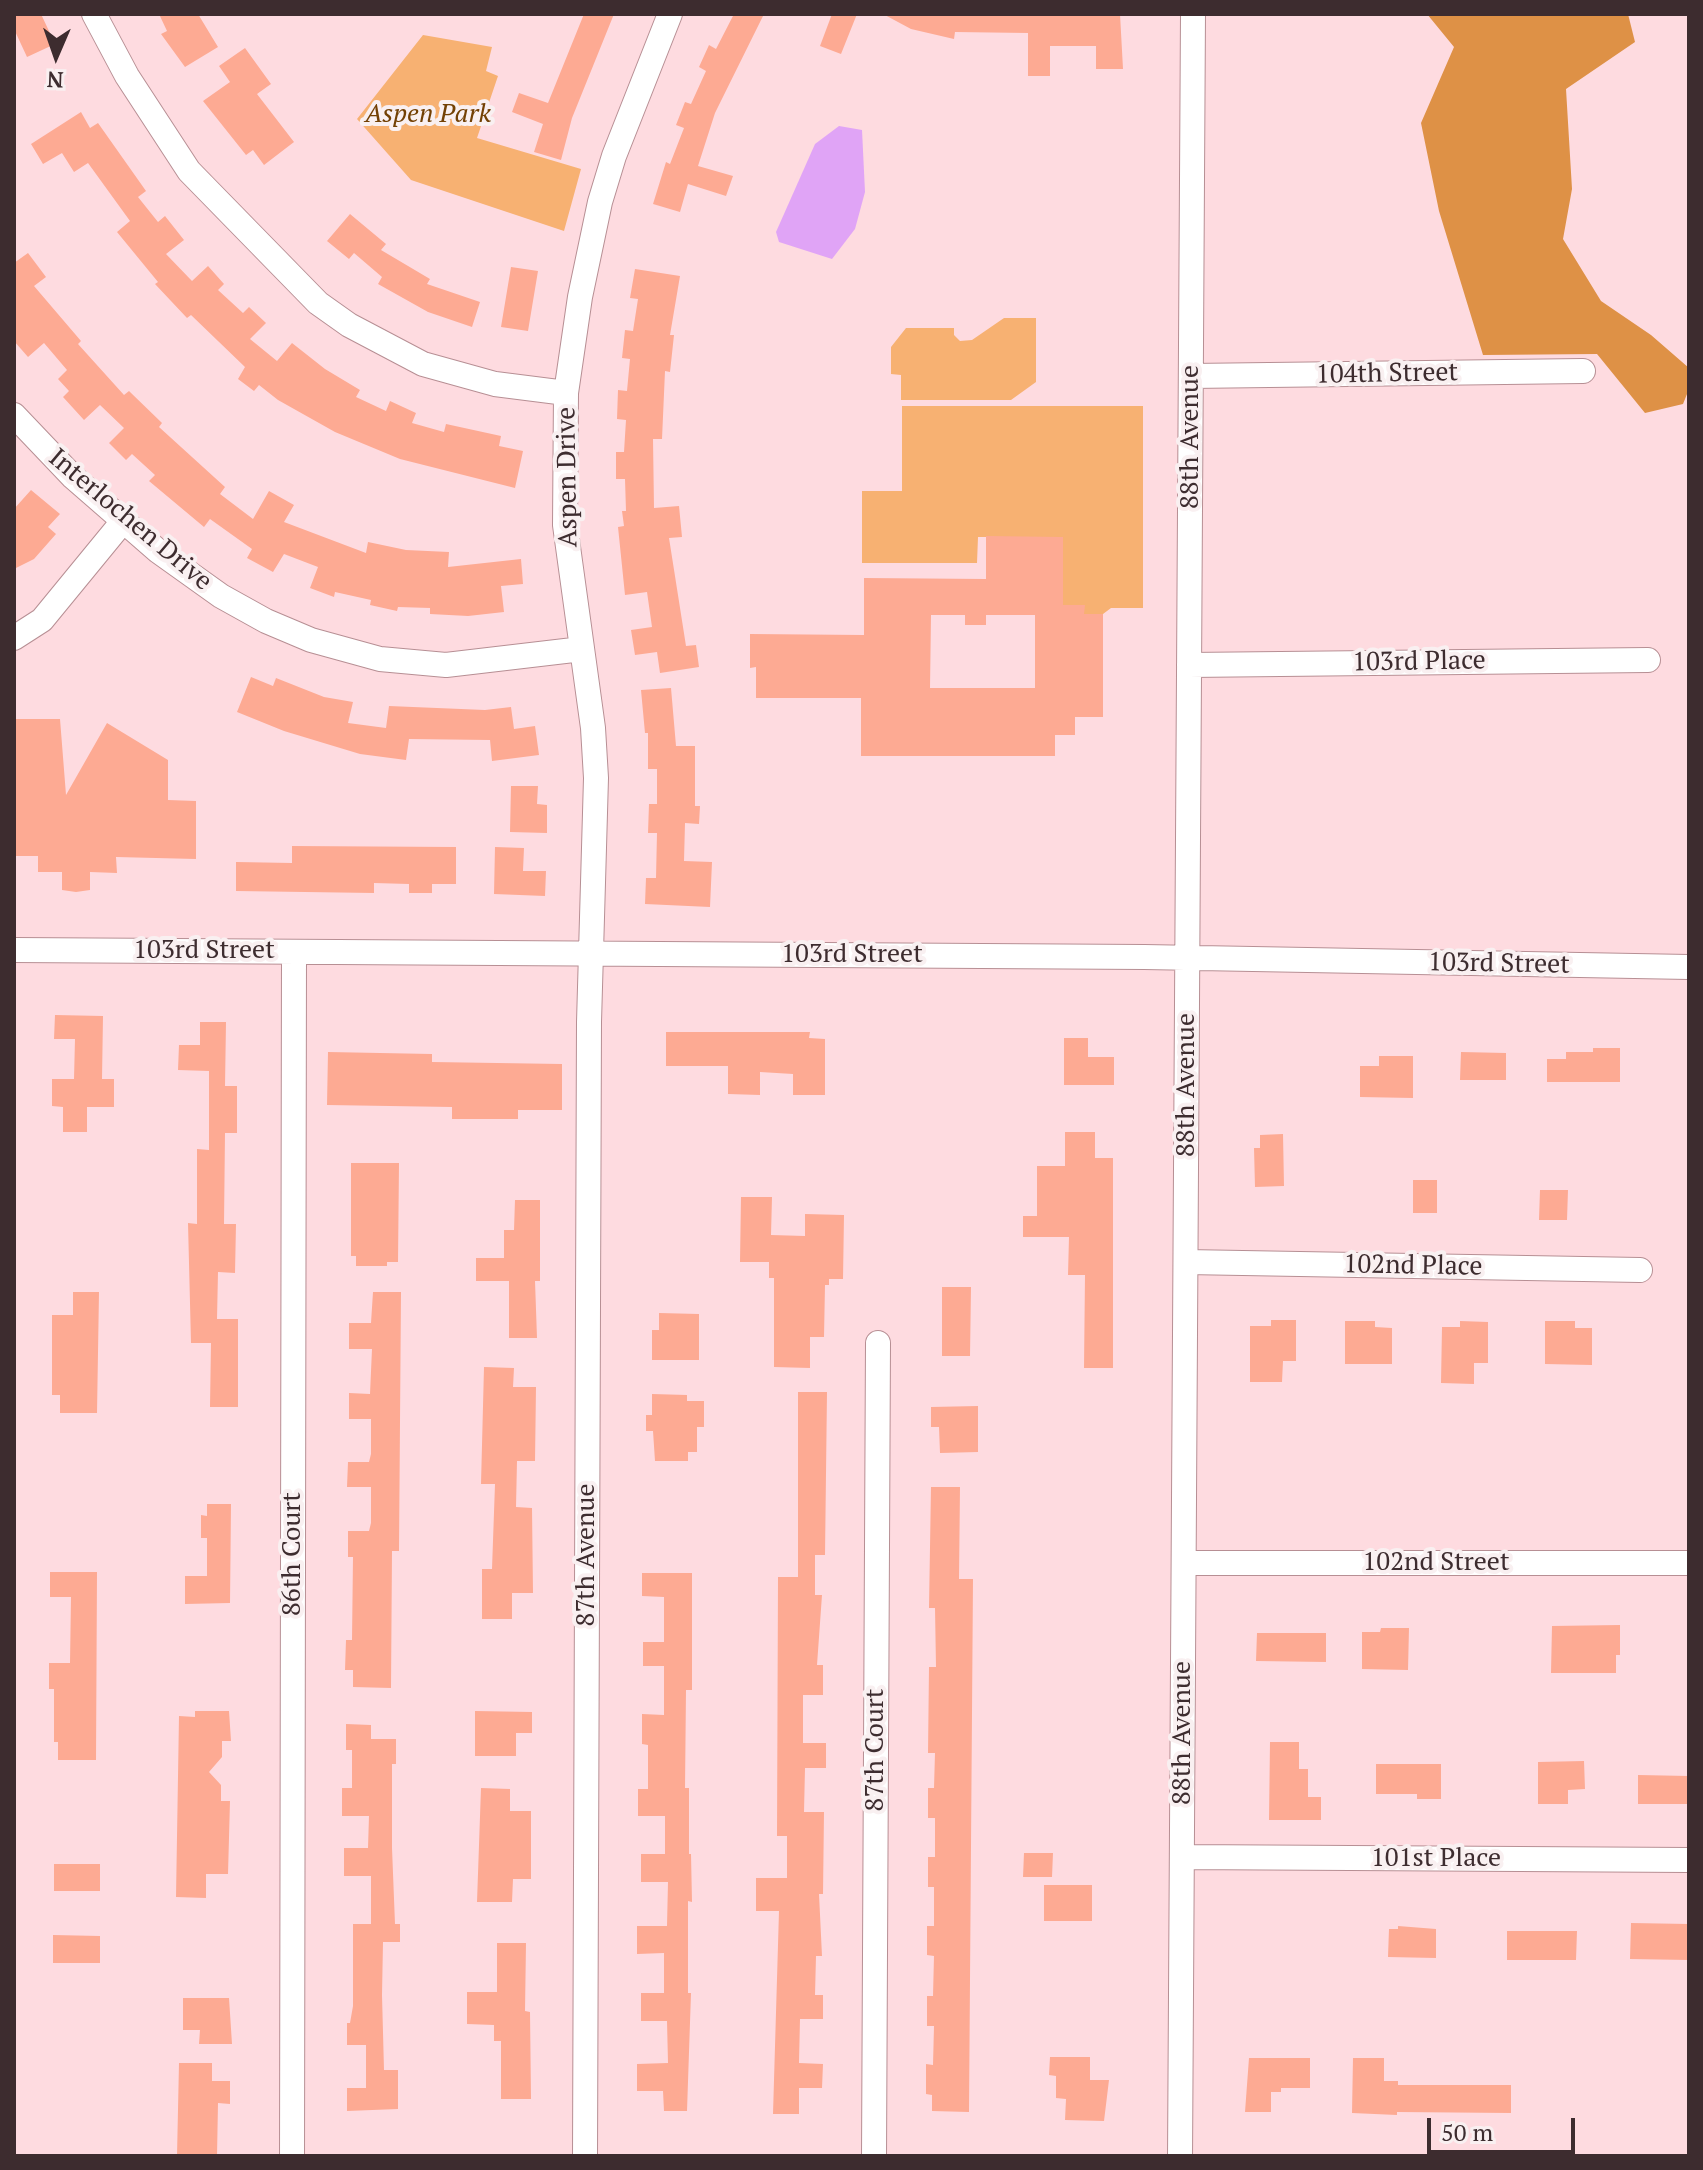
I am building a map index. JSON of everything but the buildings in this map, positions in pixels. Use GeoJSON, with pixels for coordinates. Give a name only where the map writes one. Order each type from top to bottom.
{"type":"FeatureCollection","features":[{"type":"Feature","properties":{"kind":"street"},"geometry":{"type":"LineString","coordinates":[[94,14],[127,76],[189,171],[280,268],[318,303],[390,348],[423,364],[495,384],[566,393]]}},
{"type":"Feature","properties":{"kind":"street","name":"Aspen Drive"},"geometry":{"type":"LineString","coordinates":[[593,954],[596,751],[565,525],[566,393],[580,297],[600,202],[619,142],[670,14]]}},
{"type":"Feature","properties":{"kind":"street","name":"88th Avenue"},"geometry":{"type":"LineString","coordinates":[[1180,2156],[1193,14]]}},
{"type":"Feature","properties":{"kind":"street","name":"104th Street"},"geometry":{"type":"LineString","coordinates":[[1191,376],[1583,371]]}},
{"type":"Feature","properties":{"kind":"street","name":"Interlochen Drive"},"geometry":{"type":"LineString","coordinates":[[14,415],[73,477],[158,551],[221,596],[266,621],[350,652],[380,659],[446,665],[582,649]]}},
{"type":"Feature","properties":{"kind":"street"},"geometry":{"type":"LineString","coordinates":[[14,638],[42,620],[124,520]]}},
{"type":"Feature","properties":{"kind":"street","name":"103rd Place"},"geometry":{"type":"LineString","coordinates":[[1189,665],[1648,660]]}},
{"type":"Feature","properties":{"kind":"street","name":"103rd Street"},"geometry":{"type":"LineString","coordinates":[[14,950],[1187,958],[1689,967]]}},
{"type":"Feature","properties":{"kind":"street","name":"86th Court"},"geometry":{"type":"LineString","coordinates":[[292,2156],[294,952]]}},
{"type":"Feature","properties":{"kind":"street","name":"87th Avenue"},"geometry":{"type":"LineString","coordinates":[[585,2156],[589,1040],[593,954]]}},
{"type":"Feature","properties":{"kind":"street","name":"102nd Place"},"geometry":{"type":"LineString","coordinates":[[1186,1262],[1640,1270]]}},
{"type":"Feature","properties":{"kind":"street","name":"87th Court"},"geometry":{"type":"LineString","coordinates":[[874,2156],[878,1343]]}},
{"type":"Feature","properties":{"kind":"street","name":"102nd Street"},"geometry":{"type":"LineString","coordinates":[[1184,1563],[1689,1563]]}},
{"type":"Feature","properties":{"kind":"street","name":"101st Place"},"geometry":{"type":"LineString","coordinates":[[1182,1857],[1689,1860]]}},
{"type":"Feature","properties":{"kind":"green space","name":"Aspen Park"},"geometry":{"type":"Polygon","coordinates":[[[423,35],[492,47],[486,71],[498,76],[477,138],[581,169],[564,231],[411,180],[357,119],[423,35]]]}},
{"type":"Feature","properties":{"kind":"green space"},"geometry":{"type":"Polygon","coordinates":[[[1004,318],[1036,318],[1036,382],[1011,400],[901,400],[901,375],[891,374],[891,347],[906,328],[954,328],[954,335],[960,341],[972,340],[1004,318]]]}},
{"type":"Feature","properties":{"kind":"green space"},"geometry":{"type":"Polygon","coordinates":[[[902,406],[1143,406],[1143,608],[1111,608],[1103,614],[1084,614],[1084,605],[1063,605],[1063,537],[978,537],[977,563],[862,563],[862,491],[902,491],[902,406]]]}},
{"type":"Feature","properties":{"kind":"shaded area"},"geometry":{"type":"Polygon","coordinates":[[[1427,14],[1628,14],[1635,42],[1566,89],[1572,189],[1563,239],[1601,301],[1651,335],[1689,368],[1689,389],[1683,404],[1645,413],[1597,354],[1483,355],[1439,211],[1421,123],[1454,47],[1427,14]]]}},
{"type":"Feature","properties":{"kind":"shaded area"},"geometry":{"type":"Polygon","coordinates":[[[839,126],[862,130],[865,192],[855,229],[832,259],[779,242],[776,232],[815,144],[839,126]]]}}]}
